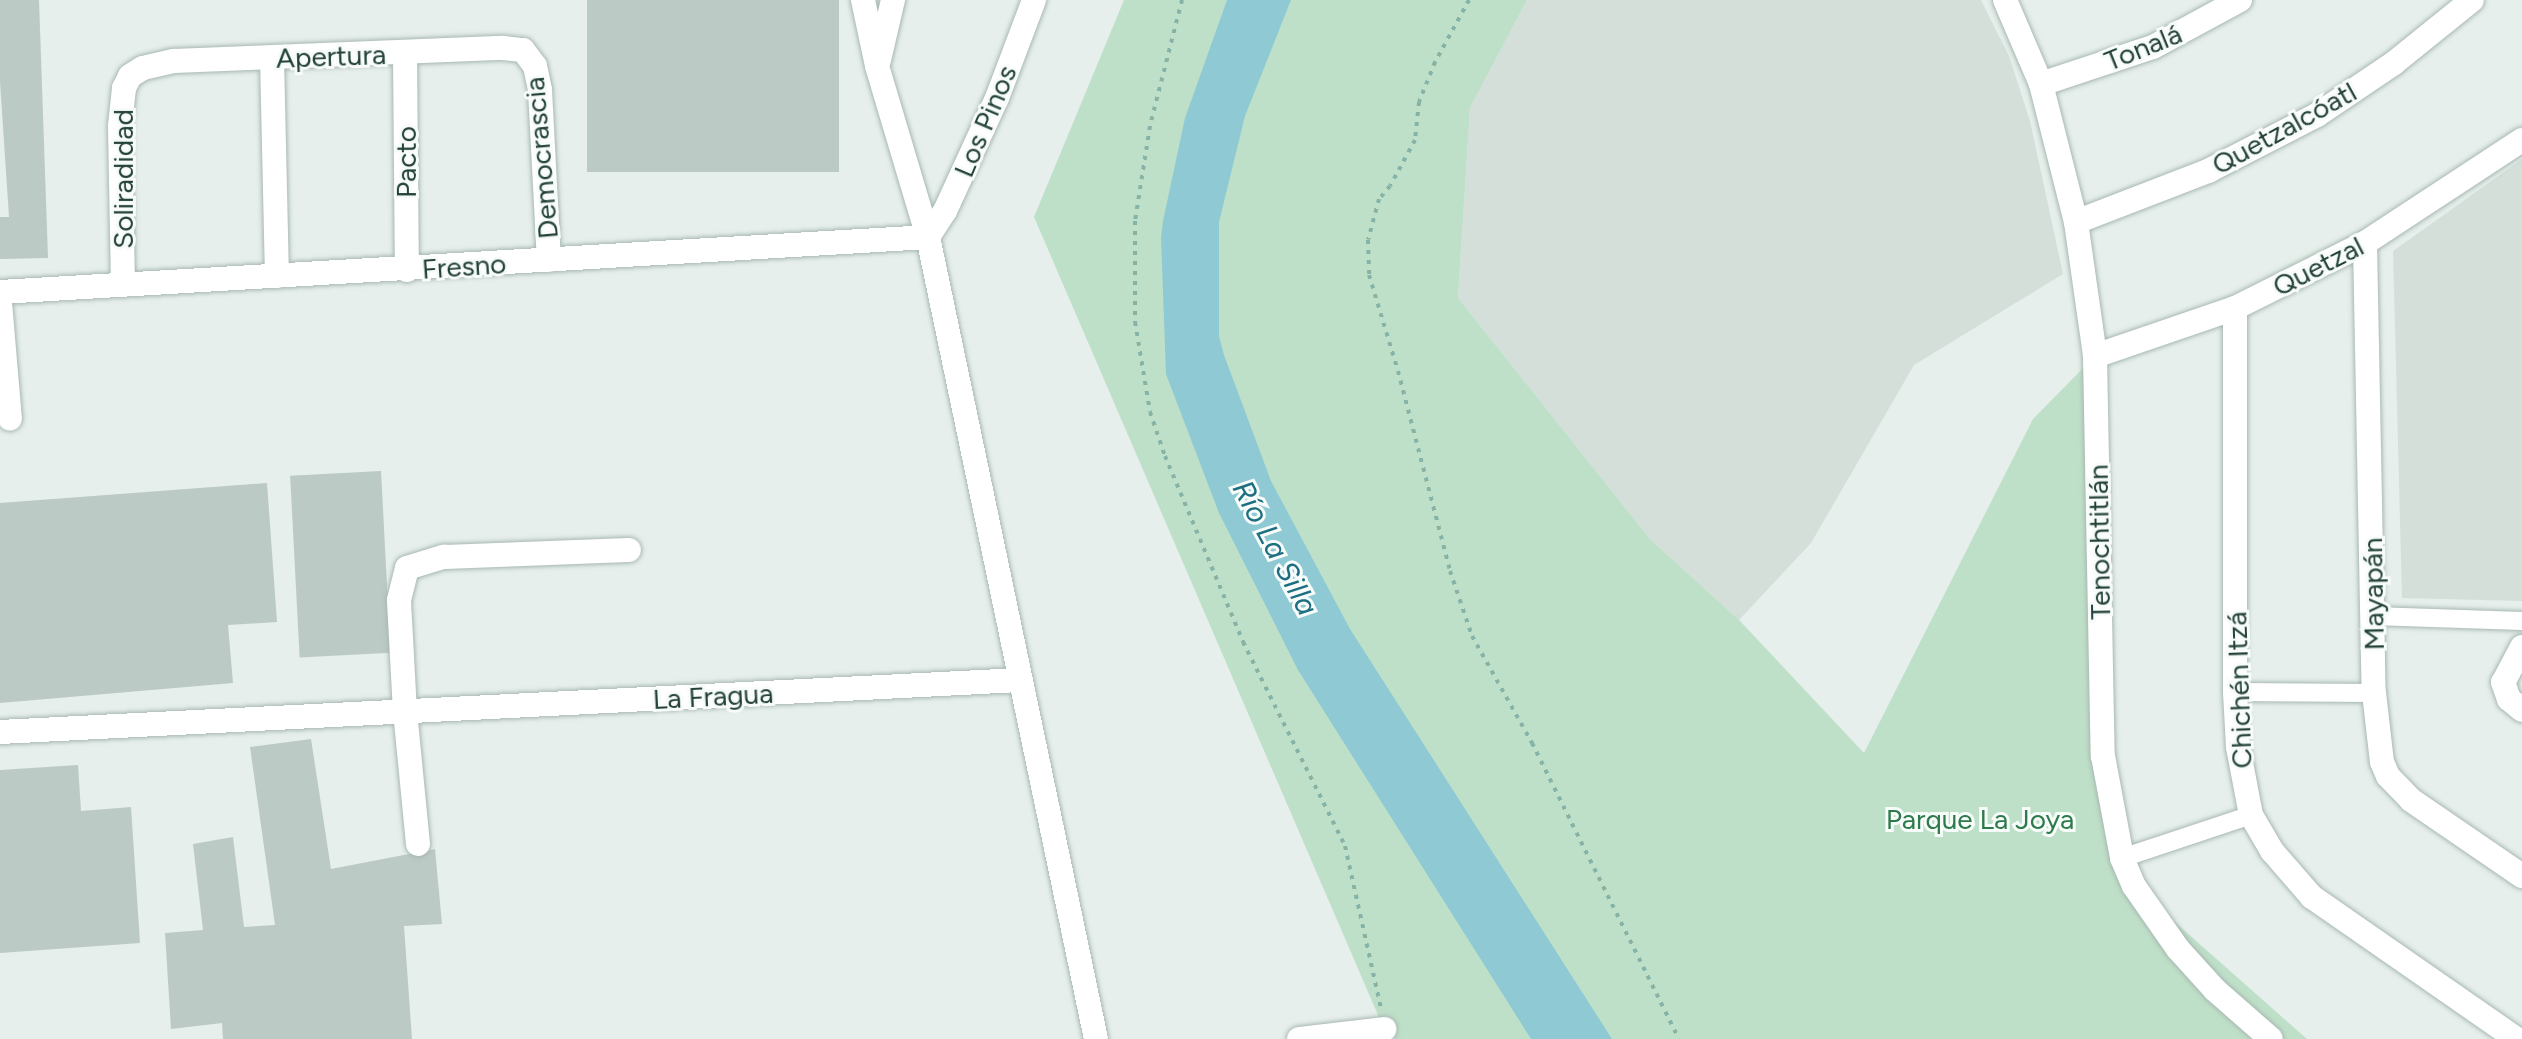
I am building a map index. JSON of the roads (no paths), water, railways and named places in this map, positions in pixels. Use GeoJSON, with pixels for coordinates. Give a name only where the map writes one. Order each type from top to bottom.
{"type":"FeatureCollection","features":[{"type":"Feature","properties":{"kind":"street"},"geometry":{"type":"LineString","coordinates":[[863,0],[877,66],[928,237],[1096,1039]]}},
{"type":"Feature","properties":{"kind":"street"},"geometry":{"type":"LineString","coordinates":[[877,66],[893,0]]}},
{"type":"Feature","properties":{"kind":"street","name":"Los Pinos"},"geometry":{"type":"LineString","coordinates":[[928,237],[945,211],[997,98],[1034,0]]}},
{"type":"Feature","properties":{"kind":"street","name":"Tenochtitlán"},"geometry":{"type":"LineString","coordinates":[[2005,0],[2041,84],[2076,222],[2095,356],[2103,756],[2122,858],[2140,896],[2178,949],[2215,990],[2271,1039]]}},
{"type":"Feature","properties":{"kind":"street","name":"Tonalá"},"geometry":{"type":"LineString","coordinates":[[2041,84],[2153,47],[2240,0]]}},
{"type":"Feature","properties":{"kind":"street","name":"Quetzalcóatl"},"geometry":{"type":"LineString","coordinates":[[2076,222],[2208,171],[2317,115],[2394,63],[2472,0]]}},
{"type":"Feature","properties":{"kind":"street","name":"Apertura"},"geometry":{"type":"LineString","coordinates":[[130,76],[158,63],[174,61],[503,48],[523,50],[530,58]]}},
{"type":"Feature","properties":{"kind":"street","name":"Pacto"},"geometry":{"type":"LineString","coordinates":[[405,54],[407,270]]}},
{"type":"Feature","properties":{"kind":"street"},"geometry":{"type":"LineString","coordinates":[[272,58],[277,276]]}},
{"type":"Feature","properties":{"kind":"street","name":"Democrascia"},"geometry":{"type":"LineString","coordinates":[[530,58],[540,90],[549,260]]}},
{"type":"Feature","properties":{"kind":"street","name":"Soliradidad"},"geometry":{"type":"LineString","coordinates":[[123,285],[120,126],[124,88],[130,76]]}},
{"type":"Feature","properties":{"kind":"street","name":"Quetzal"},"geometry":{"type":"LineString","coordinates":[[2095,356],[2235,308],[2365,243],[2522,140]]}},
{"type":"Feature","properties":{"kind":"street","name":"Fresno"},"geometry":{"type":"LineString","coordinates":[[0,292],[928,237]]}},
{"type":"Feature","properties":{"kind":"street","name":"Mayapán"},"geometry":{"type":"LineString","coordinates":[[2365,243],[2374,693],[2382,762],[2396,785],[2424,810],[2522,876]]}},
{"type":"Feature","properties":{"kind":"street"},"geometry":{"type":"LineString","coordinates":[[0,303],[10,419]]}},
{"type":"Feature","properties":{"kind":"street","name":"Chichén Itzá"},"geometry":{"type":"LineString","coordinates":[[2235,308],[2235,692],[2239,758],[2251,815],[2272,851],[2312,897],[2516,1039]]}},
{"type":"Feature","properties":{"kind":"street"},"geometry":{"type":"LineString","coordinates":[[418,844],[405,712],[399,600],[407,568],[444,557],[629,550]]}},
{"type":"Feature","properties":{"kind":"street"},"geometry":{"type":"LineString","coordinates":[[2373,616],[2522,621]]}},
{"type":"Feature","properties":{"kind":"street"},"geometry":{"type":"LineString","coordinates":[[2522,647],[2503,682],[2509,699],[2522,710]]}},
{"type":"Feature","properties":{"kind":"street","name":"La Fragua"},"geometry":{"type":"LineString","coordinates":[[0,732],[1020,680]]}},
{"type":"Feature","properties":{"kind":"street"},"geometry":{"type":"LineString","coordinates":[[2235,692],[2374,693]]}},
{"type":"Feature","properties":{"kind":"street"},"geometry":{"type":"LineString","coordinates":[[2122,858],[2251,815]]}},
{"type":"Feature","properties":{"kind":"street"},"geometry":{"type":"LineString","coordinates":[[1299,1039],[1384,1029]]}},
{"type":"Feature","properties":{"kind":"water","name":"Río La Silla"},"geometry":{"type":"Polygon","coordinates":[[[1227,0],[1291,0],[1245,116],[1219,222],[1219,336],[1224,355],[1271,481],[1350,629],[1612,1039],[1531,1039],[1298,670],[1219,513],[1166,374],[1163,221],[1185,118],[1227,0]]]}},
{"type":"Feature","properties":{"kind":"park label","name":"Parque La Joya"},"geometry":{"type":"Point","coordinates":[1980,819]}}]}
